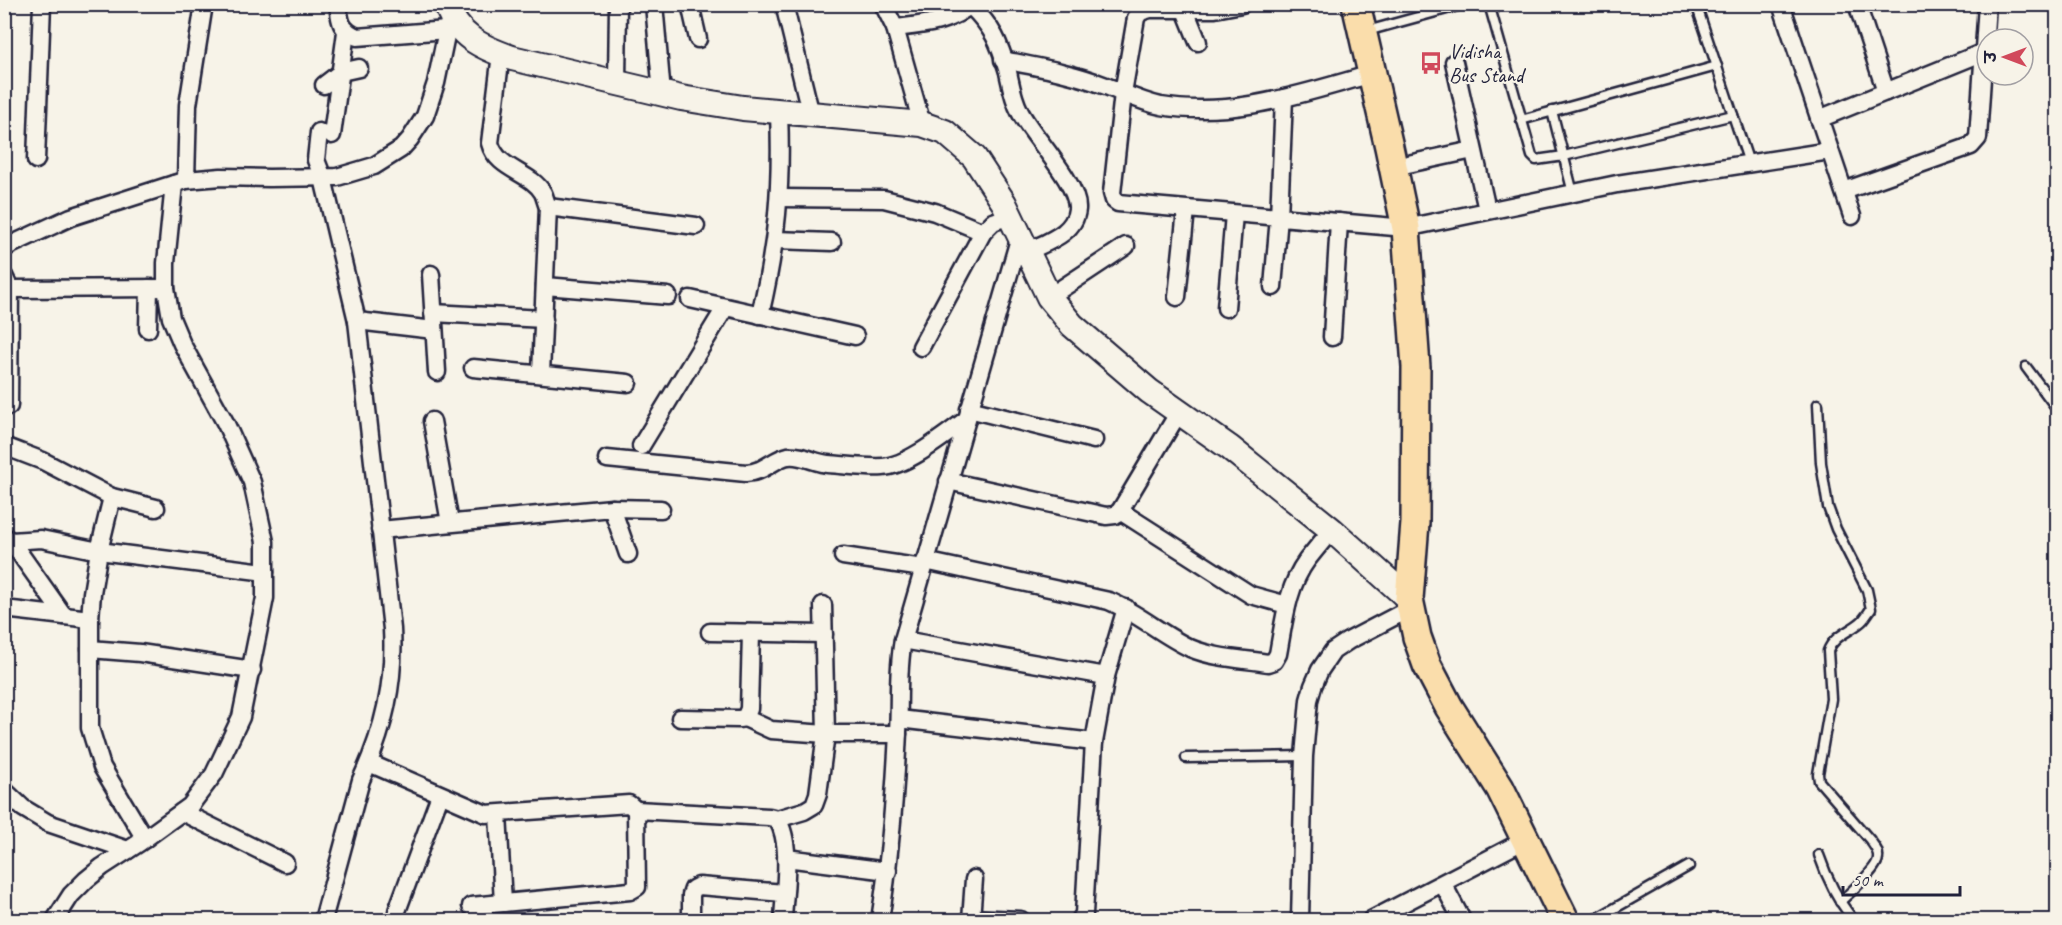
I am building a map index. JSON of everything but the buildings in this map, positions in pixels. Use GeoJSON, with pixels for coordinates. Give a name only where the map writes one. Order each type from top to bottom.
{"type":"FeatureCollection","features":[{"type":"Feature","properties":{"kind":"main road"},"geometry":{"type":"LineString","coordinates":[[1356,4],[1406,228],[1416,367],[1415,523],[1410,604],[1417,637],[1427,665],[1449,707],[1500,788],[1565,921]]}},
{"type":"Feature","properties":{"kind":"main road"},"geometry":{"type":"LineString","coordinates":[[448,17],[464,35],[487,49],[617,84],[662,94],[779,113],[922,124],[945,132],[974,157],[1005,203],[1049,297],[1072,325],[1149,391],[1230,448],[1332,531],[1410,604]]}},
{"type":"Feature","properties":{"kind":"street"},"geometry":{"type":"LineString","coordinates":[[36,160],[42,4]]}},
{"type":"Feature","properties":{"kind":"street"},"geometry":{"type":"LineString","coordinates":[[55,921],[71,895],[86,880],[190,806],[214,774],[242,717],[265,598],[265,542],[252,482],[226,424],[182,344],[171,318],[166,288],[166,263],[180,182],[188,105],[204,4]]}},
{"type":"Feature","properties":{"kind":"street"},"geometry":{"type":"LineString","coordinates":[[4,248],[70,217],[180,182],[221,177],[330,178],[374,166],[401,149],[424,116],[436,83],[448,17],[357,37],[346,32],[340,22],[338,4]]}},
{"type":"Feature","properties":{"kind":"street"},"geometry":{"type":"LineString","coordinates":[[617,84],[618,4]]}},
{"type":"Feature","properties":{"kind":"street"},"geometry":{"type":"LineString","coordinates":[[654,4],[662,94]]}},
{"type":"Feature","properties":{"kind":"street"},"geometry":{"type":"LineString","coordinates":[[690,4],[698,39]]}},
{"type":"Feature","properties":{"kind":"street"},"geometry":{"type":"LineString","coordinates":[[784,4],[811,115]]}},
{"type":"Feature","properties":{"kind":"street"},"geometry":{"type":"LineString","coordinates":[[883,4],[894,28],[922,124]]}},
{"type":"Feature","properties":{"kind":"street"},"geometry":{"type":"LineString","coordinates":[[1781,4],[1852,216]]}},
{"type":"Feature","properties":{"kind":"street"},"geometry":{"type":"LineString","coordinates":[[1857,4],[1886,92]]}},
{"type":"Feature","properties":{"kind":"street"},"geometry":{"type":"LineString","coordinates":[[1986,27],[1988,4]]}},
{"type":"Feature","properties":{"kind":"street"},"geometry":{"type":"LineString","coordinates":[[894,28],[934,22],[954,16],[971,5],[988,24],[997,40],[1012,94],[1020,112],[1074,192],[1077,210],[1071,225],[1064,233],[1019,234],[993,222],[984,232],[921,347]]}},
{"type":"Feature","properties":{"kind":"street"},"geometry":{"type":"LineString","coordinates":[[1232,5],[1185,10],[1148,7],[1136,18],[1123,93],[1112,193],[1114,200],[1118,203],[1406,228],[1573,193],[1830,151]]}},
{"type":"Feature","properties":{"kind":"street"},"geometry":{"type":"LineString","coordinates":[[1185,10],[1198,42]]}},
{"type":"Feature","properties":{"kind":"street"},"geometry":{"type":"LineString","coordinates":[[322,921],[361,780],[388,706],[393,652],[357,321],[330,178],[316,160],[326,133],[341,72],[346,32]]}},
{"type":"Feature","properties":{"kind":"street"},"geometry":{"type":"LineString","coordinates":[[501,54],[490,143],[493,153],[535,184],[543,193],[548,207],[541,374]]}},
{"type":"Feature","properties":{"kind":"street"},"geometry":{"type":"LineString","coordinates":[[1819,119],[1975,56]]}},
{"type":"Feature","properties":{"kind":"street"},"geometry":{"type":"LineString","coordinates":[[1004,60],[1067,74],[1140,101],[1186,109],[1226,109],[1262,104],[1372,74]]}},
{"type":"Feature","properties":{"kind":"street"},"geometry":{"type":"LineString","coordinates":[[1455,62],[1487,210]]}},
{"type":"Feature","properties":{"kind":"street"},"geometry":{"type":"LineString","coordinates":[[324,85],[341,72],[359,68]]}},
{"type":"Feature","properties":{"kind":"street"},"geometry":{"type":"LineString","coordinates":[[1844,191],[1971,146],[1978,138],[1982,87]]}},
{"type":"Feature","properties":{"kind":"street"},"geometry":{"type":"LineString","coordinates":[[1273,287],[1279,217],[1284,98]]}},
{"type":"Feature","properties":{"kind":"street"},"geometry":{"type":"LineString","coordinates":[[760,315],[776,240],[780,198],[779,113]]}},
{"type":"Feature","properties":{"kind":"street"},"geometry":{"type":"LineString","coordinates":[[1953,152],[1957,134]]}},
{"type":"Feature","properties":{"kind":"street"},"geometry":{"type":"LineString","coordinates":[[1394,167],[1473,150]]}},
{"type":"Feature","properties":{"kind":"street"},"geometry":{"type":"LineString","coordinates":[[780,198],[884,199],[935,212],[984,232]]}},
{"type":"Feature","properties":{"kind":"street"},"geometry":{"type":"LineString","coordinates":[[548,207],[696,226]]}},
{"type":"Feature","properties":{"kind":"street"},"geometry":{"type":"LineString","coordinates":[[1178,297],[1186,210]]}},
{"type":"Feature","properties":{"kind":"street"},"geometry":{"type":"LineString","coordinates":[[1226,308],[1234,214]]}},
{"type":"Feature","properties":{"kind":"street"},"geometry":{"type":"LineString","coordinates":[[1332,337],[1339,222]]}},
{"type":"Feature","properties":{"kind":"street"},"geometry":{"type":"LineString","coordinates":[[880,921],[888,871],[899,726],[898,680],[903,640],[1019,234]]}},
{"type":"Feature","properties":{"kind":"street"},"geometry":{"type":"LineString","coordinates":[[776,240],[832,242]]}},
{"type":"Feature","properties":{"kind":"street"},"geometry":{"type":"LineString","coordinates":[[1049,297],[1126,246]]}},
{"type":"Feature","properties":{"kind":"street"},"geometry":{"type":"LineString","coordinates":[[431,274],[437,372]]}},
{"type":"Feature","properties":{"kind":"street"},"geometry":{"type":"LineString","coordinates":[[9,406],[7,283],[166,288]]}},
{"type":"Feature","properties":{"kind":"street"},"geometry":{"type":"LineString","coordinates":[[545,286],[668,296]]}},
{"type":"Feature","properties":{"kind":"street"},"geometry":{"type":"LineString","coordinates":[[148,329],[149,288]]}},
{"type":"Feature","properties":{"kind":"street"},"geometry":{"type":"LineString","coordinates":[[690,298],[725,308],[855,336]]}},
{"type":"Feature","properties":{"kind":"street"},"geometry":{"type":"LineString","coordinates":[[641,446],[725,308]]}},
{"type":"Feature","properties":{"kind":"street"},"geometry":{"type":"LineString","coordinates":[[433,313],[544,319]]}},
{"type":"Feature","properties":{"kind":"street"},"geometry":{"type":"LineString","coordinates":[[357,321],[434,330]]}},
{"type":"Feature","properties":{"kind":"street"},"geometry":{"type":"LineString","coordinates":[[472,368],[628,383]]}},
{"type":"Feature","properties":{"kind":"street"},"geometry":{"type":"LineString","coordinates":[[948,481],[1106,516],[1115,515],[1120,511],[1179,412]]}},
{"type":"Feature","properties":{"kind":"street"},"geometry":{"type":"LineString","coordinates":[[607,459],[746,473],[754,473],[788,456],[823,463],[883,467],[905,462],[968,415],[1095,440]]}},
{"type":"Feature","properties":{"kind":"street"},"geometry":{"type":"LineString","coordinates":[[432,422],[450,523]]}},
{"type":"Feature","properties":{"kind":"street"},"geometry":{"type":"LineString","coordinates":[[4,446],[43,461],[112,497],[156,508]]}},
{"type":"Feature","properties":{"kind":"street"},"geometry":{"type":"LineString","coordinates":[[112,497],[92,593],[90,728],[102,767],[146,838]]}},
{"type":"Feature","properties":{"kind":"street"},"geometry":{"type":"LineString","coordinates":[[380,530],[612,508],[661,509]]}},
{"type":"Feature","properties":{"kind":"street"},"geometry":{"type":"LineString","coordinates":[[612,508],[628,554]]}},
{"type":"Feature","properties":{"kind":"street"},"geometry":{"type":"LineString","coordinates":[[1120,511],[1251,595],[1287,605]]}},
{"type":"Feature","properties":{"kind":"street"},"geometry":{"type":"LineString","coordinates":[[843,556],[924,564],[1109,601],[1126,608],[1189,647],[1206,653],[1268,663],[1275,661],[1278,654],[1287,605],[1294,583],[1306,561],[1332,531]]}},
{"type":"Feature","properties":{"kind":"street"},"geometry":{"type":"LineString","coordinates":[[8,539],[41,539],[99,551],[265,572]]}},
{"type":"Feature","properties":{"kind":"street"},"geometry":{"type":"LineString","coordinates":[[8,539],[63,616]]}},
{"type":"Feature","properties":{"kind":"street"},"geometry":{"type":"LineString","coordinates":[[1300,921],[1304,756],[1309,700],[1313,686],[1333,651],[1410,604]]}},
{"type":"Feature","properties":{"kind":"street"},"geometry":{"type":"LineString","coordinates":[[369,763],[486,814],[629,804],[636,810],[777,819],[804,811],[814,805],[818,794],[826,734],[824,605]]}},
{"type":"Feature","properties":{"kind":"street"},"geometry":{"type":"LineString","coordinates":[[1080,921],[1084,914],[1094,742],[1106,676],[1126,608]]}},
{"type":"Feature","properties":{"kind":"street"},"geometry":{"type":"LineString","coordinates":[[4,609],[90,619]]}},
{"type":"Feature","properties":{"kind":"street"},"geometry":{"type":"LineString","coordinates":[[710,632],[824,634]]}},
{"type":"Feature","properties":{"kind":"street"},"geometry":{"type":"LineString","coordinates":[[745,717],[749,709],[751,633]]}},
{"type":"Feature","properties":{"kind":"street"},"geometry":{"type":"LineString","coordinates":[[903,640],[1106,676]]}},
{"type":"Feature","properties":{"kind":"street"},"geometry":{"type":"LineString","coordinates":[[90,649],[140,653],[252,670]]}},
{"type":"Feature","properties":{"kind":"street"},"geometry":{"type":"LineString","coordinates":[[680,718],[739,719],[745,717],[771,730],[826,734],[899,726],[1094,742]]}},
{"type":"Feature","properties":{"kind":"street"},"geometry":{"type":"LineString","coordinates":[[4,790],[23,808],[48,823],[128,850]]}},
{"type":"Feature","properties":{"kind":"street"},"geometry":{"type":"LineString","coordinates":[[397,911],[440,795]]}},
{"type":"Feature","properties":{"kind":"street"},"geometry":{"type":"LineString","coordinates":[[471,906],[630,891],[637,887],[636,810]]}},
{"type":"Feature","properties":{"kind":"street"},"geometry":{"type":"LineString","coordinates":[[182,812],[285,863]]}},
{"type":"Feature","properties":{"kind":"street"},"geometry":{"type":"LineString","coordinates":[[498,814],[503,903]]}},
{"type":"Feature","properties":{"kind":"street"},"geometry":{"type":"LineString","coordinates":[[777,819],[782,827],[786,858],[783,921]]}},
{"type":"Feature","properties":{"kind":"street"},"geometry":{"type":"LineString","coordinates":[[1371,921],[1396,915],[1443,884],[1525,840]]}},
{"type":"Feature","properties":{"kind":"street"},"geometry":{"type":"LineString","coordinates":[[786,858],[888,871]]}},
{"type":"Feature","properties":{"kind":"street"},"geometry":{"type":"LineString","coordinates":[[974,879],[971,920],[1021,921]]}},
{"type":"Feature","properties":{"kind":"street"},"geometry":{"type":"LineString","coordinates":[[1443,884],[1462,921]]}},
{"type":"Feature","properties":{"kind":"street"},"geometry":{"type":"LineString","coordinates":[[691,921],[691,895],[693,889],[699,886],[784,893]]}},
{"type":"Feature","properties":{"kind":"lane"},"geometry":{"type":"LineString","coordinates":[[1362,33],[1465,4]]}},
{"type":"Feature","properties":{"kind":"lane"},"geometry":{"type":"LineString","coordinates":[[1489,4],[1521,120],[1532,156],[1536,160],[1564,156],[1733,115]]}},
{"type":"Feature","properties":{"kind":"lane"},"geometry":{"type":"LineString","coordinates":[[1696,4],[1749,163]]}},
{"type":"Feature","properties":{"kind":"lane"},"geometry":{"type":"LineString","coordinates":[[1521,120],[1717,66]]}},
{"type":"Feature","properties":{"kind":"lane"},"geometry":{"type":"LineString","coordinates":[[1552,111],[1573,193]]}},
{"type":"Feature","properties":{"kind":"lane"},"geometry":{"type":"LineString","coordinates":[[2026,367],[2058,410]]}},
{"type":"Feature","properties":{"kind":"lane"},"geometry":{"type":"LineString","coordinates":[[1818,404],[1821,463],[1828,507],[1836,529],[1867,590],[1871,609],[1862,621],[1837,638],[1828,651],[1831,699],[1818,774],[1819,781],[1870,840],[1878,851],[1879,861],[1840,902]]}},
{"type":"Feature","properties":{"kind":"lane"},"geometry":{"type":"LineString","coordinates":[[1186,758],[1304,756]]}},
{"type":"Feature","properties":{"kind":"lane"},"geometry":{"type":"LineString","coordinates":[[1819,855],[1827,879],[1853,921]]}},
{"type":"Feature","properties":{"kind":"lane"},"geometry":{"type":"LineString","coordinates":[[1594,921],[1689,866]]}},
{"type":"Feature","properties":{"kind":"place","name":"Vidisha Bus Stand"},"geometry":{"type":"Point","coordinates":[1431,63]}}]}
